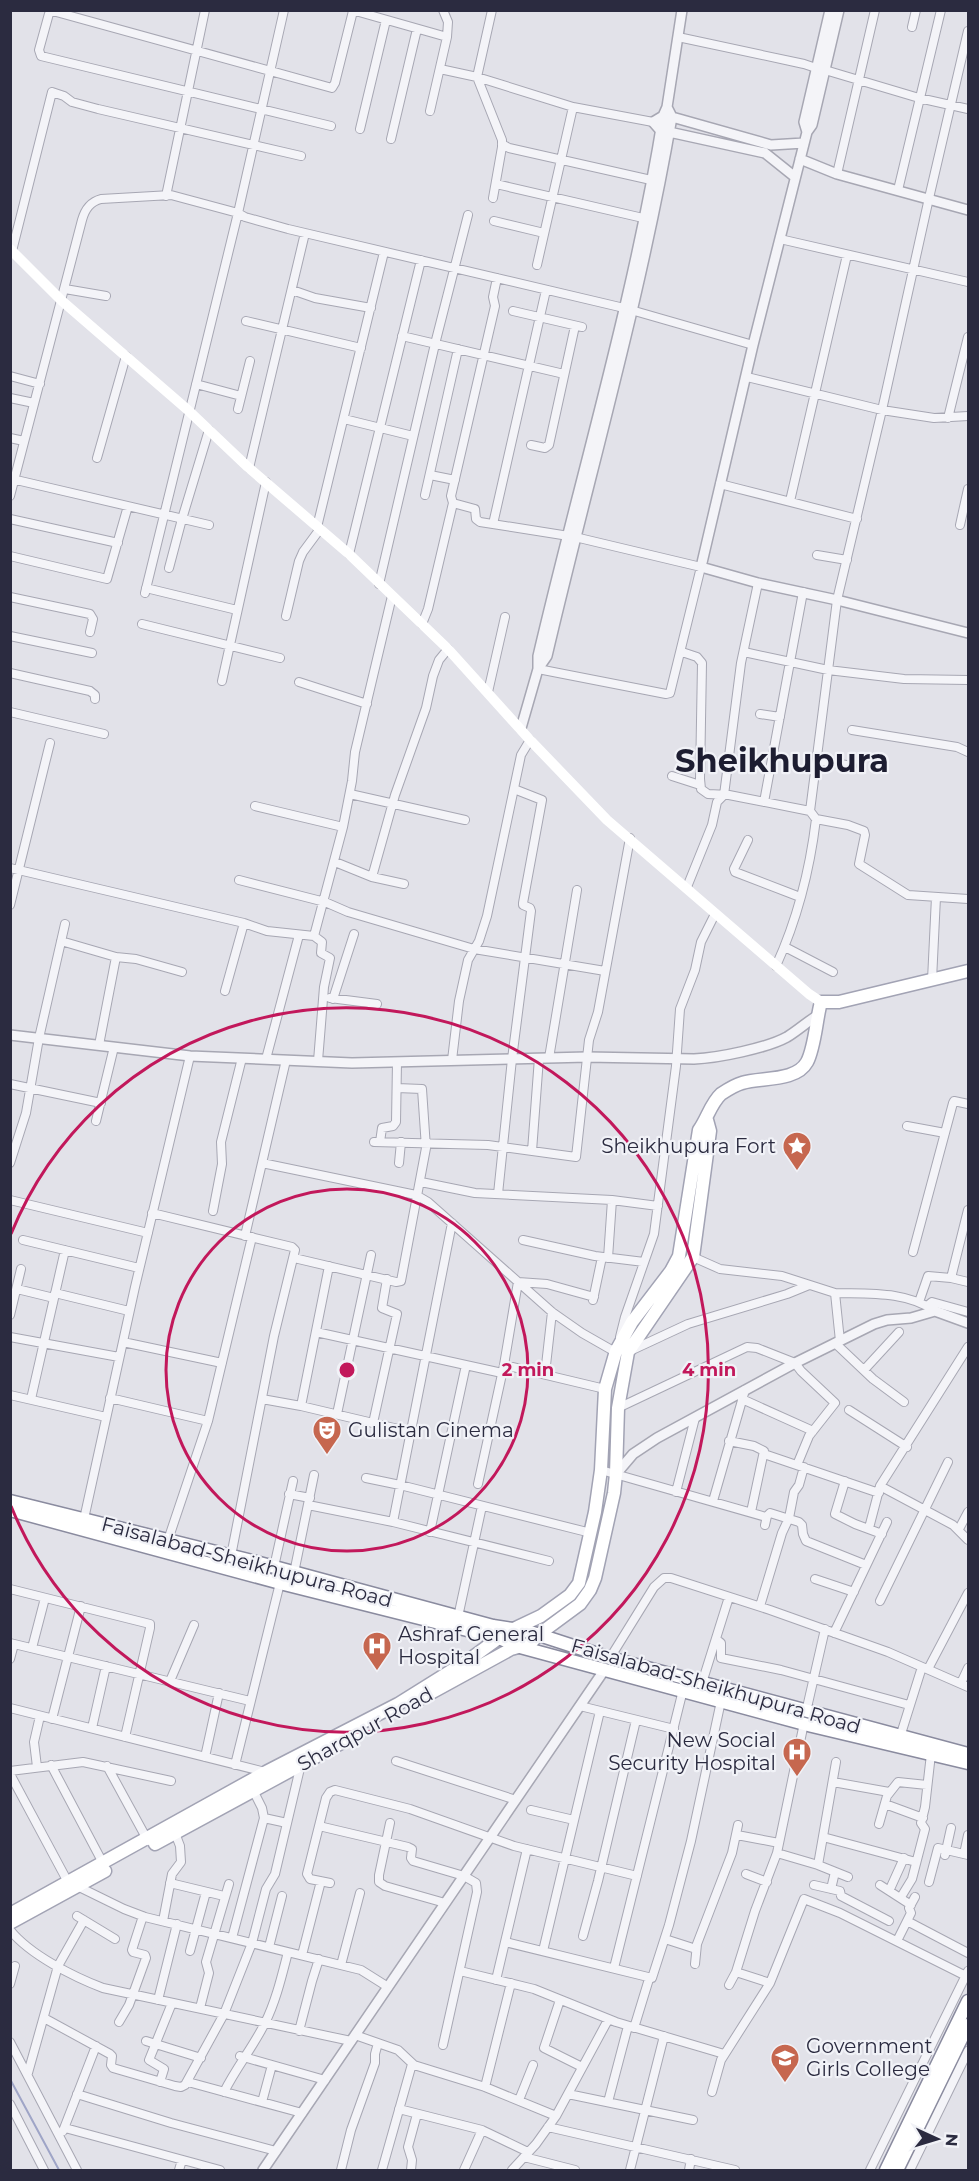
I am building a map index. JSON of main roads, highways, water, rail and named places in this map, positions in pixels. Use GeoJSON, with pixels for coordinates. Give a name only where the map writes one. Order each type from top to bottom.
{"type":"FeatureCollection","features":[{"type":"Feature","properties":{"kind":"main road"},"geometry":{"type":"LineString","coordinates":[[11,250],[62,301],[349,554],[448,649],[530,740],[607,820],[776,966],[819,1009],[838,1002],[969,971]]}},
{"type":"Feature","properties":{"kind":"main road","name":"Sharqpur Road"},"geometry":{"type":"LineString","coordinates":[[148,1843],[175,1833],[511,1649],[530,1644],[538,1635],[580,1604],[585,1586],[601,1470],[605,1389],[622,1352],[632,1322],[679,1256],[699,1130],[707,1120],[713,1104],[727,1091],[741,1083],[789,1074],[801,1069],[811,1052],[819,1009]]}},
{"type":"Feature","properties":{"kind":"main road","name":"Sharqpur Road"},"geometry":{"type":"LineString","coordinates":[[12,1918],[148,1843],[266,1772],[398,1704],[513,1629],[562,1602],[595,1578],[616,1474],[622,1352],[693,1257],[710,1131],[707,1120]]}},
{"type":"Feature","properties":{"kind":"main road","name":"Faisalabad-Sheikhupura Road"},"geometry":{"type":"LineString","coordinates":[[10,1501],[274,1567],[493,1626],[538,1635],[608,1663],[721,1701],[900,1737],[969,1754]]}},
{"type":"Feature","properties":{"kind":"main road","name":"Faisalabad-Sheikhupura Road"},"geometry":{"type":"LineString","coordinates":[[10,1510],[280,1583],[499,1638],[520,1647],[702,1683],[805,1718],[969,1763]]}},
{"type":"Feature","properties":{"kind":"main road"},"geometry":{"type":"LineString","coordinates":[[886,2170],[969,2001]]}},
{"type":"Feature","properties":{"kind":"main road"},"geometry":{"type":"LineString","coordinates":[[897,2170],[969,2025]]}},
{"type":"Feature","properties":{"kind":"waterway"},"geometry":{"type":"LineString","coordinates":[[10,2079],[59,2170]]}},
{"type":"Feature","properties":{"kind":"place","name":"Sheikhupura Fort"},"geometry":{"type":"Point","coordinates":[797,1172]}},
{"type":"Feature","properties":{"kind":"place","name":"Gulistan Cinema"},"geometry":{"type":"Point","coordinates":[327,1456]}},
{"type":"Feature","properties":{"kind":"place","name":"Ashraf General Hospital"},"geometry":{"type":"Point","coordinates":[377,1672]}},
{"type":"Feature","properties":{"kind":"place","name":"New Social Security Hospital"},"geometry":{"type":"Point","coordinates":[797,1778]}},
{"type":"Feature","properties":{"kind":"place","name":"Government Girls College"},"geometry":{"type":"Point","coordinates":[785,2084]}},
{"type":"Feature","properties":{"kind":"district","name":"Sheikhupura"},"geometry":{"type":"Point","coordinates":[782,761]}}]}
